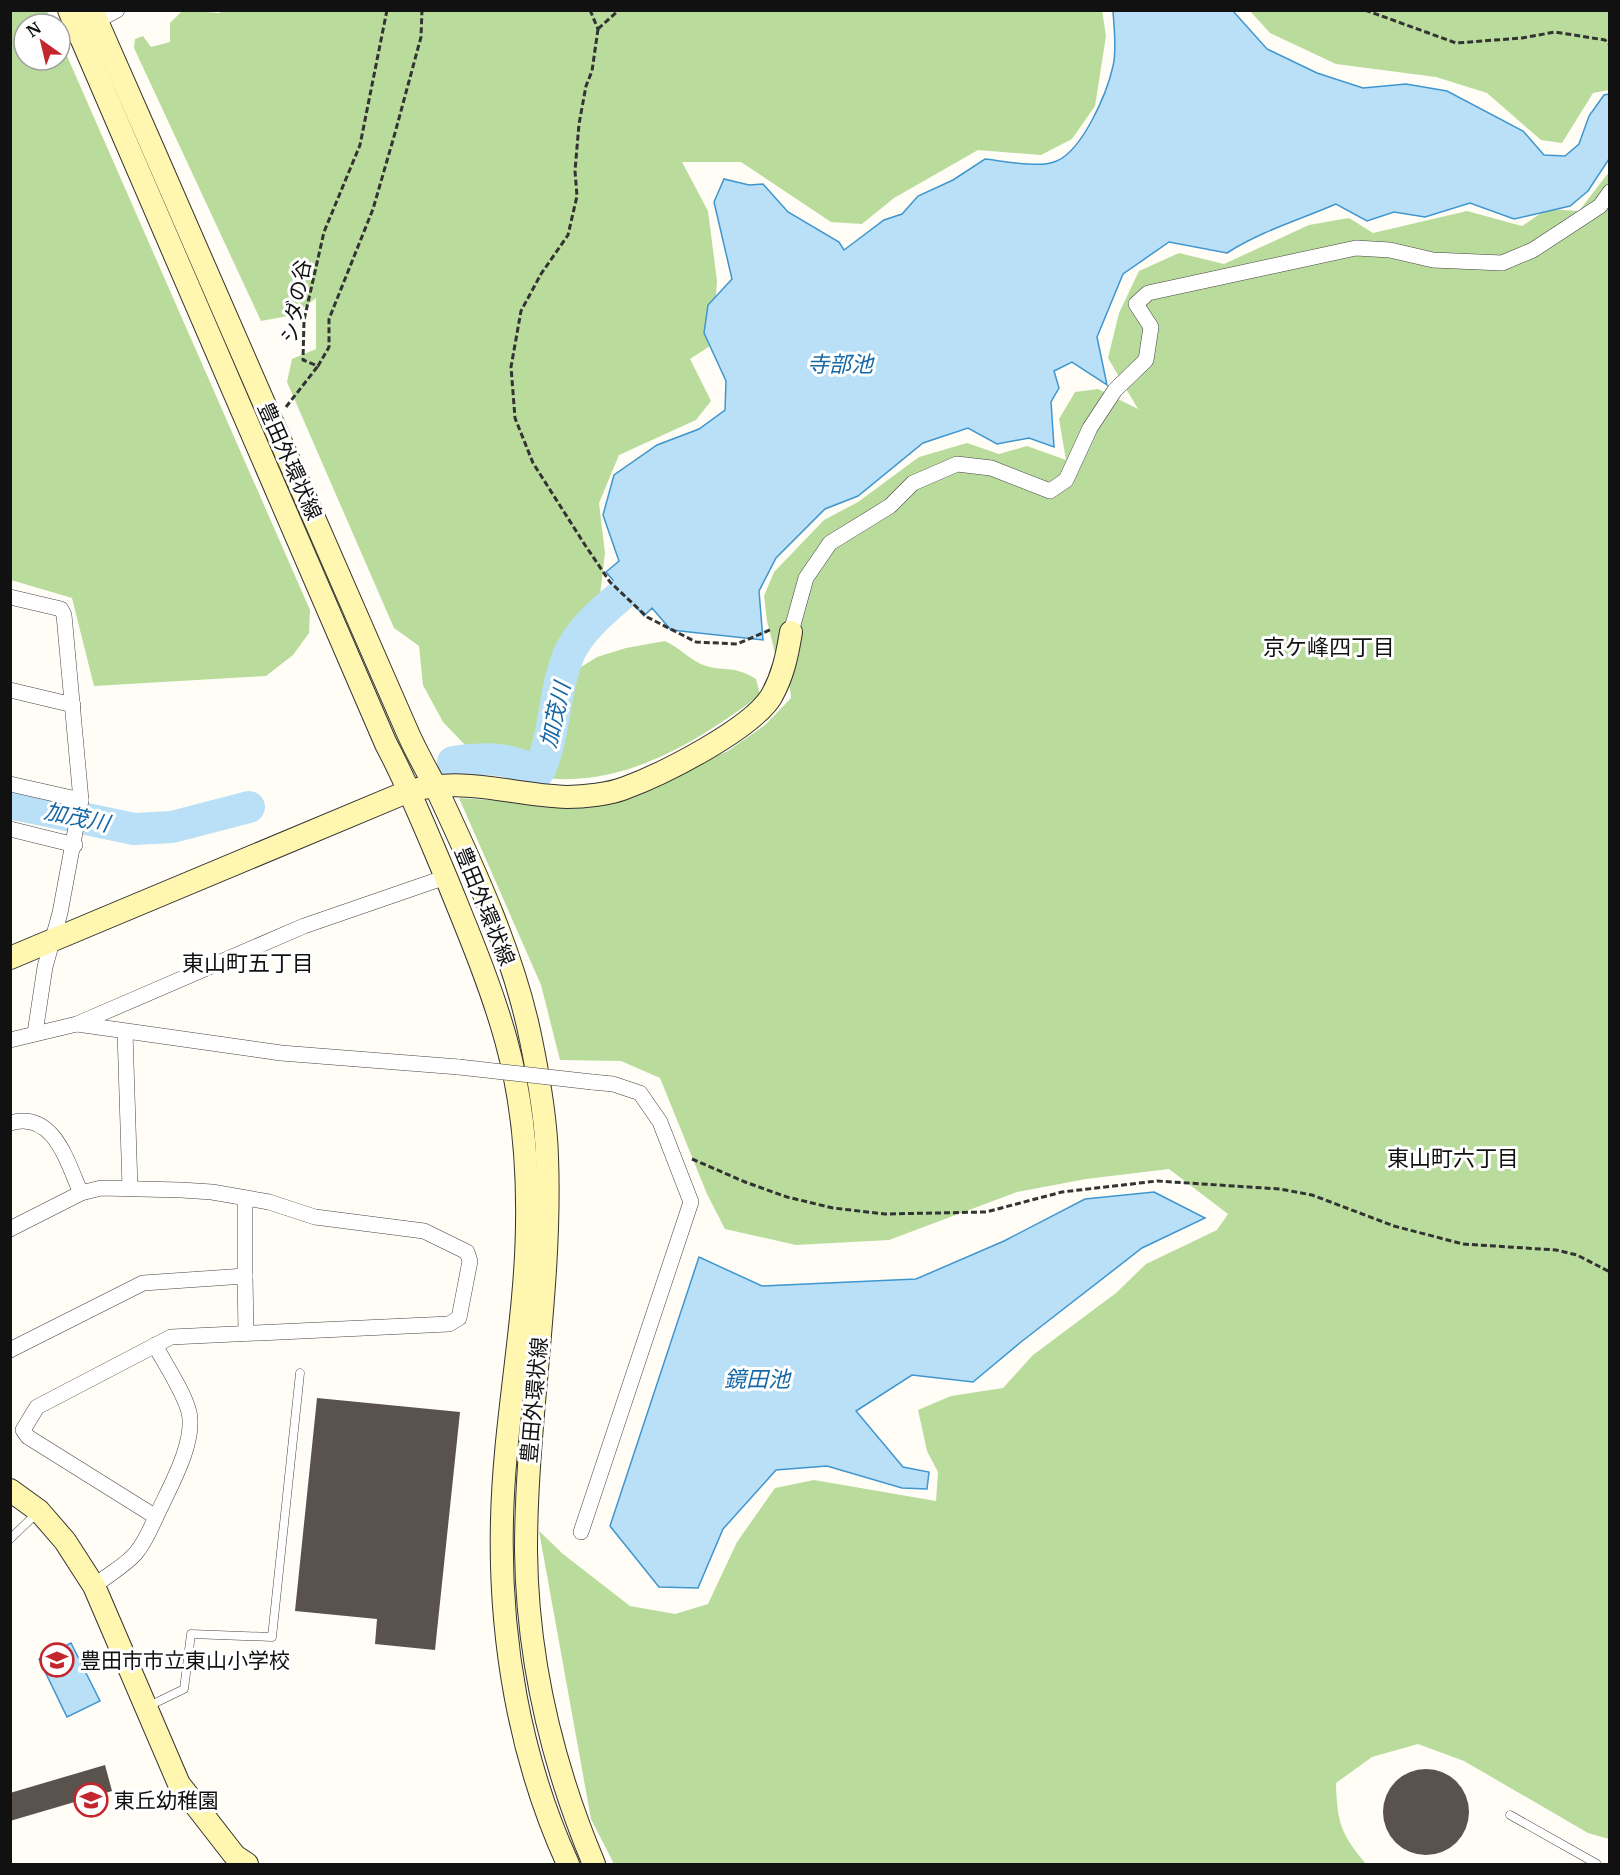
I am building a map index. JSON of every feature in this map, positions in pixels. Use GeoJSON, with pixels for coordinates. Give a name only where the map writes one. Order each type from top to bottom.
{"type":"FeatureCollection","features":[{"type":"Feature","properties":{"kind":"street","name":"豊田外環状線"},"geometry":{"type":"LineString","coordinates":[[69,10],[386,744],[427,827],[485,972],[507,1042],[517,1096],[524,1155],[527,1225],[502,1518],[502,1593],[510,1666],[529,1761],[549,1825],[568,1864]]}},
{"type":"Feature","properties":{"kind":"street","name":"豊田外環状線"},"geometry":{"type":"LineString","coordinates":[[102,14],[409,735],[434,785],[502,942],[530,1036],[542,1095],[547,1158],[546,1231],[529,1464],[526,1551],[528,1598],[540,1693],[550,1740],[575,1818],[594,1864]]}},
{"type":"Feature","properties":{"kind":"street"},"geometry":{"type":"LineString","coordinates":[[10,958],[409,791],[434,785],[464,784],[569,797],[624,789],[674,765],[744,724],[770,699],[783,673],[791,632],[806,578],[830,543],[890,506],[913,483],[957,464],[991,468],[1022,483],[1050,491],[1066,480],[1090,428],[1115,390],[1146,360],[1151,327],[1136,304],[1149,292],[1356,248],[1390,250],[1433,260],[1502,263],[1533,250],[1600,206],[1610,192]]}},
{"type":"Feature","properties":{"kind":"street"},"geometry":{"type":"LineString","coordinates":[[10,597],[62,609],[81,801],[75,844],[45,967],[35,1033]]}},
{"type":"Feature","properties":{"kind":"street"},"geometry":{"type":"LineString","coordinates":[[10,690],[73,705]]}},
{"type":"Feature","properties":{"kind":"street"},"geometry":{"type":"LineString","coordinates":[[10,784],[81,801]]}},
{"type":"Feature","properties":{"kind":"street"},"geometry":{"type":"LineString","coordinates":[[10,830],[75,844]]}},
{"type":"Feature","properties":{"kind":"street"},"geometry":{"type":"LineString","coordinates":[[10,1040],[77,1024],[304,926],[446,878]]}},
{"type":"Feature","properties":{"kind":"street"},"geometry":{"type":"LineString","coordinates":[[77,1024],[280,1053],[613,1084],[640,1093],[660,1122],[691,1202],[581,1532]]}},
{"type":"Feature","properties":{"kind":"street"},"geometry":{"type":"LineString","coordinates":[[125,1032],[130,1188]]}},
{"type":"Feature","properties":{"kind":"street"},"geometry":{"type":"LineString","coordinates":[[10,1123],[31,1120],[53,1134],[81,1193]]}},
{"type":"Feature","properties":{"kind":"street"},"geometry":{"type":"LineString","coordinates":[[10,1229],[81,1193],[101,1188],[212,1192],[245,1198],[315,1217],[424,1231],[467,1252],[471,1261],[459,1318],[449,1324],[186,1334],[171,1337],[37,1407],[23,1430],[28,1437],[156,1517]]}},
{"type":"Feature","properties":{"kind":"street"},"geometry":{"type":"LineString","coordinates":[[245,1198],[246,1332]]}},
{"type":"Feature","properties":{"kind":"street"},"geometry":{"type":"LineString","coordinates":[[10,1350],[143,1283],[244,1276]]}},
{"type":"Feature","properties":{"kind":"street"},"geometry":{"type":"LineString","coordinates":[[94,1586],[131,1561],[142,1549],[189,1440],[191,1423],[188,1409],[155,1346]]}},
{"type":"Feature","properties":{"kind":"street"},"geometry":{"type":"LineString","coordinates":[[10,1490],[39,1511],[65,1540],[94,1586],[179,1785],[237,1862]]}},
{"type":"Feature","properties":{"kind":"lane"},"geometry":{"type":"LineString","coordinates":[[147,1706],[184,1689],[191,1634],[272,1637],[300,1373]]}},
{"type":"Feature","properties":{"kind":"lane"},"geometry":{"type":"LineString","coordinates":[[10,1539],[39,1511]]}},
{"type":"Feature","properties":{"kind":"lane"},"geometry":{"type":"LineString","coordinates":[[1510,1815],[1597,1864]]}},
{"type":"Feature","properties":{"kind":"path","name":"シダの谷"},"geometry":{"type":"LineString","coordinates":[[387,10],[360,145],[324,232],[304,320],[303,360],[318,366],[329,347],[328,319],[372,209],[395,133],[421,37],[422,10]]}},
{"type":"Feature","properties":{"kind":"path"},"geometry":{"type":"LineString","coordinates":[[590,10],[598,29],[592,70],[586,86],[579,124],[575,171],[577,196],[568,236],[541,274],[521,311],[511,367],[515,418],[533,463],[585,545],[610,582],[647,617],[696,642],[737,644],[775,628],[791,632]]}},
{"type":"Feature","properties":{"kind":"path"},"geometry":{"type":"LineString","coordinates":[[598,29],[619,10]]}},
{"type":"Feature","properties":{"kind":"path"},"geometry":{"type":"LineString","coordinates":[[1365,10],[1456,43],[1522,38],[1555,32],[1605,40],[1610,45]]}},
{"type":"Feature","properties":{"kind":"path"},"geometry":{"type":"LineString","coordinates":[[284,409],[318,366]]}},
{"type":"Feature","properties":{"kind":"path"},"geometry":{"type":"LineString","coordinates":[[671,1149],[745,1182],[787,1197],[833,1208],[885,1214],[986,1212],[1062,1192],[1156,1181],[1280,1190],[1312,1195],[1394,1226],[1463,1244],[1556,1250],[1577,1256],[1610,1272]]}},
{"type":"Feature","properties":{"kind":"green space"},"geometry":{"type":"Polygon","coordinates":[[[183,10],[219,13],[225,10],[1102,10],[1106,36],[1095,106],[1072,139],[1041,155],[978,150],[894,198],[862,224],[831,222],[741,162],[682,162],[708,211],[717,281],[713,344],[690,359],[711,401],[696,420],[619,455],[599,503],[605,553],[600,595],[561,648],[547,689],[534,763],[467,747],[443,722],[423,685],[419,646],[394,628],[287,382],[292,359],[316,349],[316,298],[294,315],[261,321],[134,48],[135,39],[143,36],[151,47],[170,42],[170,23],[183,10]]]}},
{"type":"Feature","properties":{"kind":"green space"},"geometry":{"type":"Polygon","coordinates":[[[10,11],[47,11],[12,12],[12,72],[72,72],[72,67],[310,610],[309,633],[293,655],[266,676],[94,686],[72,598],[11,580],[10,11]]]}},
{"type":"Feature","properties":{"kind":"green space"},"geometry":{"type":"Polygon","coordinates":[[[1250,11],[1609,11],[1609,90],[1593,93],[1562,143],[1541,140],[1487,93],[1436,77],[1336,64],[1270,33],[1250,11]]]}},
{"type":"Feature","properties":{"kind":"green space"},"geometry":{"type":"Polygon","coordinates":[[[1609,172],[1609,1839],[1588,1833],[1464,1761],[1418,1744],[1372,1757],[1336,1783],[1342,1827],[1366,1864],[614,1864],[591,1819],[539,1531],[563,1554],[630,1606],[675,1614],[708,1604],[737,1542],[775,1488],[814,1480],[936,1501],[938,1472],[927,1451],[918,1410],[951,1396],[1003,1388],[1033,1355],[1116,1293],[1146,1264],[1217,1230],[1228,1214],[1169,1169],[1086,1179],[1017,1192],[889,1240],[796,1245],[725,1229],[707,1194],[660,1078],[621,1061],[560,1060],[541,985],[459,798],[563,805],[636,791],[728,751],[765,725],[791,698],[788,672],[775,653],[767,621],[764,596],[774,572],[824,520],[858,502],[919,457],[967,443],[999,454],[1027,446],[1066,460],[1059,419],[1075,392],[1098,389],[1138,409],[1108,358],[1119,313],[1139,271],[1179,253],[1224,264],[1309,225],[1349,218],[1373,233],[1467,211],[1522,226],[1547,209],[1579,211],[1609,172]]]}},
{"type":"Feature","properties":{"kind":"green space"},"geometry":{"type":"Polygon","coordinates":[[[665,641],[701,664],[713,668],[736,670],[756,679],[760,695],[712,729],[686,744],[632,768],[575,779],[545,778],[570,674],[597,657],[626,648],[665,641]]]}},
{"type":"Feature","properties":{"kind":"water","name":"寺部池"},"geometry":{"type":"Polygon","coordinates":[[[1113,11],[1233,11],[1267,49],[1317,73],[1363,88],[1406,84],[1447,91],[1523,131],[1544,155],[1565,156],[1579,144],[1589,116],[1604,95],[1609,94],[1609,159],[1588,191],[1570,206],[1514,219],[1470,203],[1425,217],[1394,212],[1367,221],[1336,204],[1267,232],[1227,253],[1169,242],[1123,274],[1097,337],[1107,385],[1072,362],[1054,371],[1059,388],[1051,402],[1054,447],[1029,438],[997,444],[968,428],[923,443],[858,496],[825,509],[776,558],[759,591],[763,640],[671,630],[652,608],[644,616],[606,572],[619,561],[603,515],[614,475],[657,445],[699,429],[725,410],[726,381],[704,333],[708,305],[732,279],[714,202],[724,179],[749,185],[763,184],[788,212],[839,242],[844,250],[884,220],[902,214],[918,196],[953,180],[985,159],[1030,164],[1054,162],[1074,147],[1083,135],[1105,91],[1114,60],[1113,11]]]}},
{"type":"Feature","properties":{"kind":"water","name":"鏡田池"},"geometry":{"type":"Polygon","coordinates":[[[1154,1192],[1205,1218],[1142,1248],[973,1382],[912,1375],[856,1411],[903,1467],[929,1472],[927,1489],[902,1488],[827,1466],[776,1470],[723,1529],[698,1588],[659,1587],[610,1526],[699,1257],[762,1286],[916,1279],[1004,1241],[1085,1199],[1154,1192]]]}},
{"type":"Feature","properties":{"kind":"water"},"geometry":{"type":"Polygon","coordinates":[[[71,1643],[100,1701],[67,1717],[39,1659],[71,1643]]]}},
{"type":"Feature","properties":{"kind":"building"},"geometry":{"type":"Polygon","coordinates":[[[317,1398],[460,1412],[435,1650],[375,1644],[377,1619],[295,1611],[317,1398]]]}},
{"type":"Feature","properties":{"kind":"building"},"geometry":{"type":"Polygon","coordinates":[[[105,1765],[112,1791],[10,1821],[10,1793],[105,1765]]]}},
{"type":"Feature","properties":{"kind":"building"},"geometry":{"type":"Polygon","coordinates":[[[1426,1769],[1442,1773],[1456,1782],[1465,1796],[1469,1812],[1465,1828],[1456,1842],[1442,1851],[1426,1855],[1410,1851],[1396,1842],[1387,1828],[1383,1812],[1387,1796],[1396,1782],[1410,1773],[1426,1769]]]}},
{"type":"Feature","properties":{"kind":"waterway","name":"加茂川"},"geometry":{"type":"LineString","coordinates":[[453,762],[477,759],[497,760],[516,763],[539,771],[549,743],[560,683],[569,654],[586,628],[625,592]]}},
{"type":"Feature","properties":{"kind":"waterway","name":"加茂川"},"geometry":{"type":"LineString","coordinates":[[10,803],[134,829],[172,827],[249,807]]}},
{"type":"Feature","properties":{"kind":"place","name":"豊田市市立東山小学校"},"geometry":{"type":"Point","coordinates":[57,1660]}},
{"type":"Feature","properties":{"kind":"place","name":"東丘幼稚園"},"geometry":{"type":"Point","coordinates":[91,1800]}},
{"type":"Feature","properties":{"kind":"district","name":"京ケ峰四丁目"},"geometry":{"type":"Point","coordinates":[1329,647]}},
{"type":"Feature","properties":{"kind":"district","name":"東山町五丁目"},"geometry":{"type":"Point","coordinates":[248,963]}},
{"type":"Feature","properties":{"kind":"district","name":"東山町六丁目"},"geometry":{"type":"Point","coordinates":[1453,1158]}}]}
